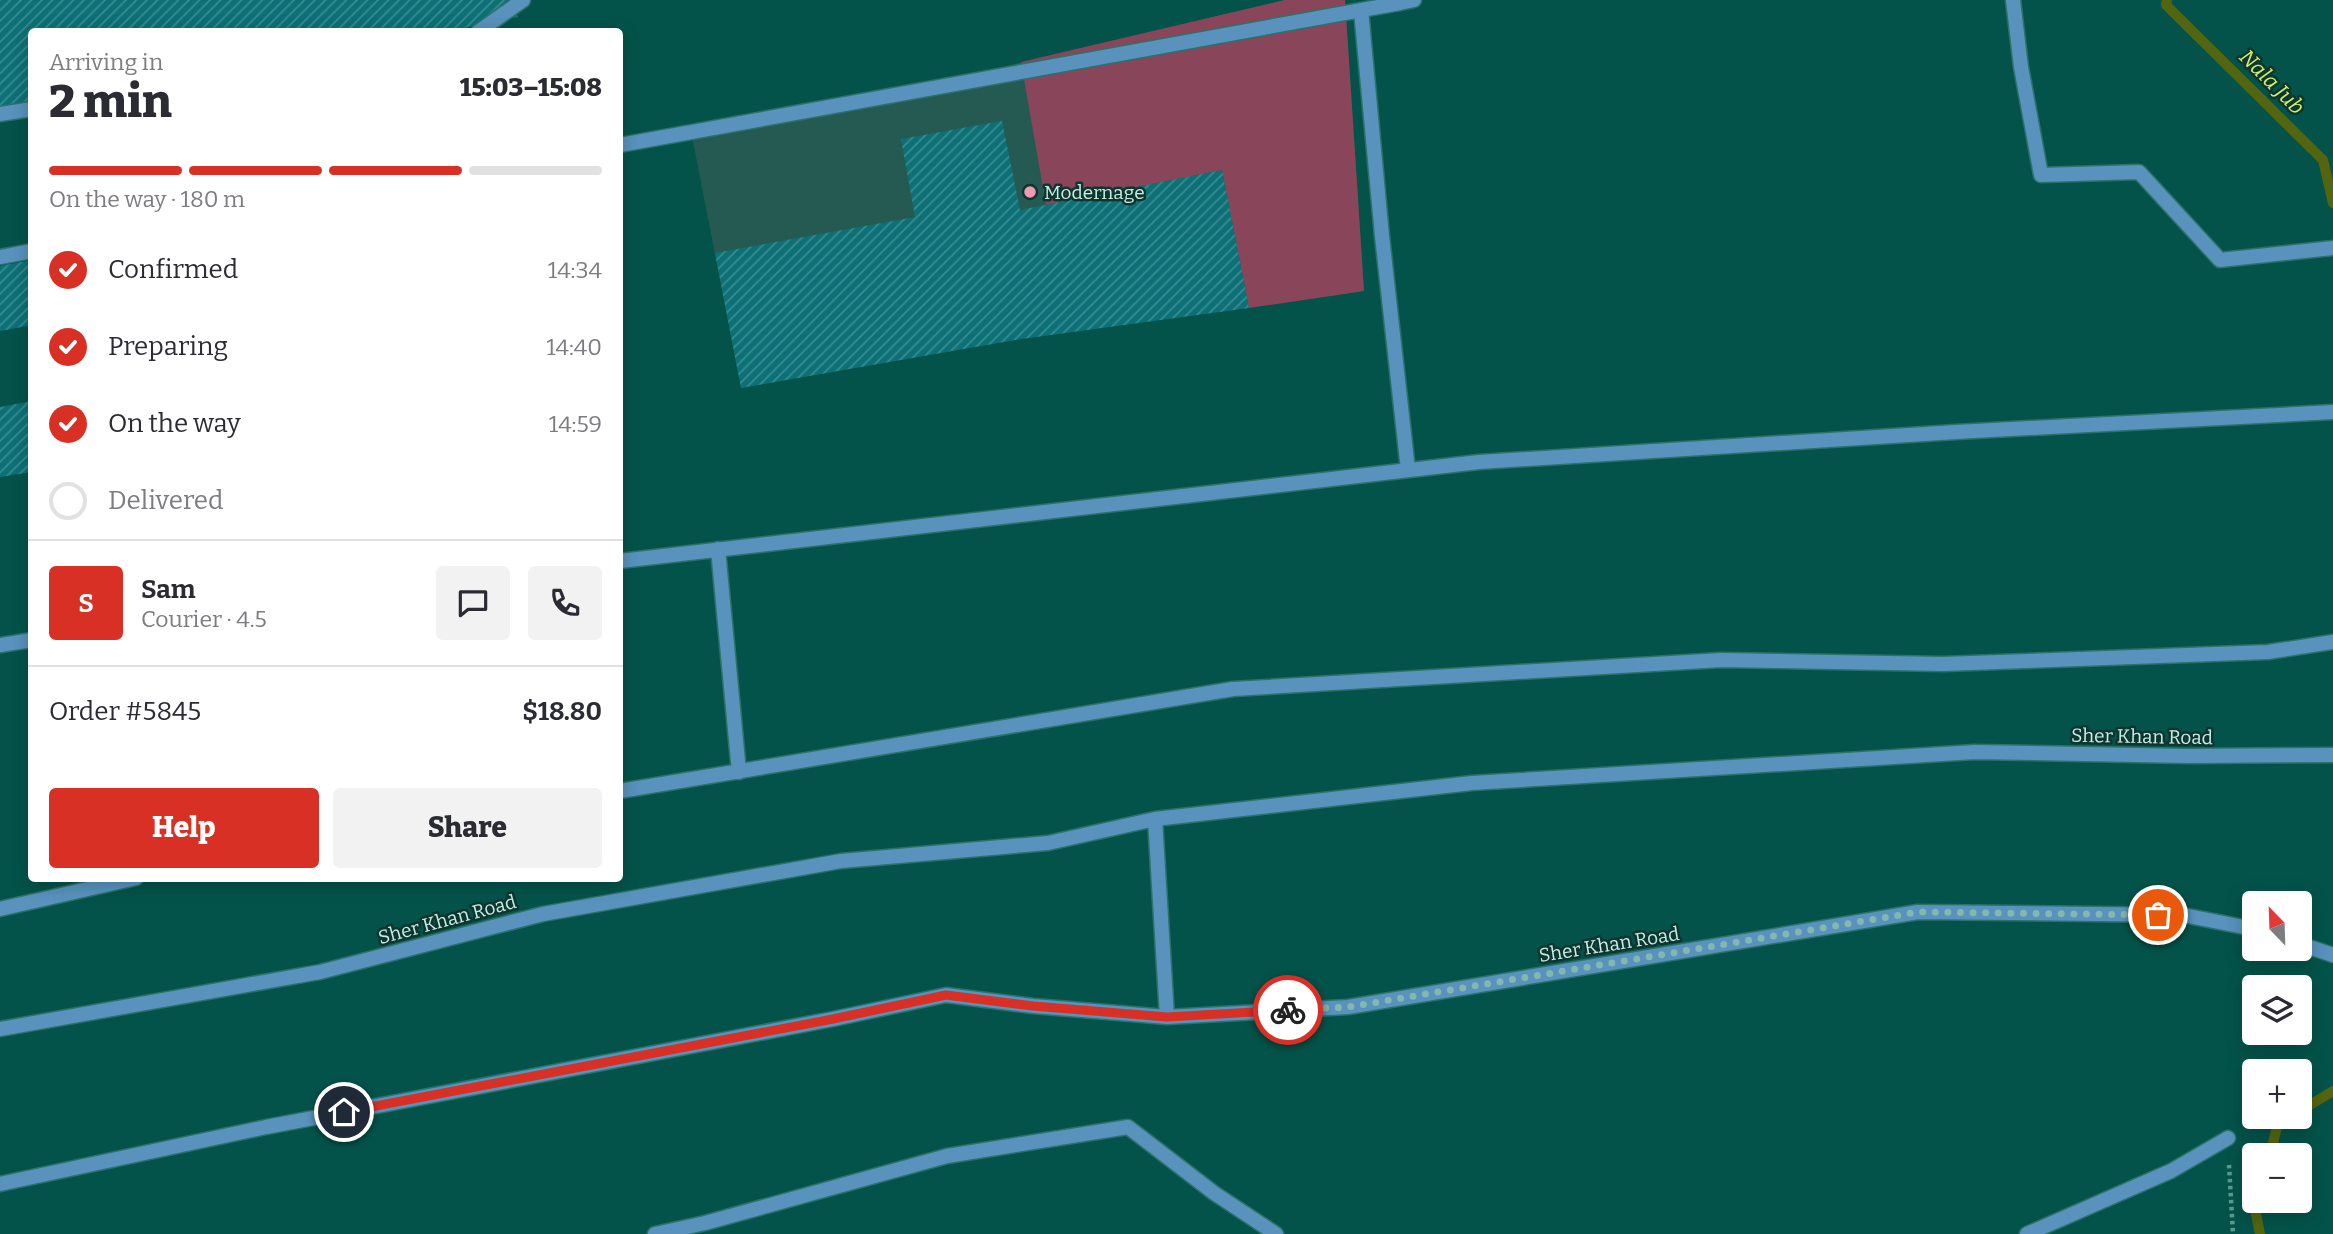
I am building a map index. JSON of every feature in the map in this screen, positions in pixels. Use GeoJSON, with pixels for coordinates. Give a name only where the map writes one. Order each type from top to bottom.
{"type":"FeatureCollection","features":[{"type":"Feature","properties":{"kind":"street"},"geometry":{"type":"LineString","coordinates":[[484,28],[523,0]]}},
{"type":"Feature","properties":{"kind":"street"},"geometry":{"type":"LineString","coordinates":[[2013,0],[2021,67],[2041,175],[2139,172],[2220,260],[2333,248]]}},
{"type":"Feature","properties":{"kind":"street"},"geometry":{"type":"LineString","coordinates":[[623,144],[1405,1]]}},
{"type":"Feature","properties":{"kind":"street"},"geometry":{"type":"LineString","coordinates":[[1361,10],[1408,470]]}},
{"type":"Feature","properties":{"kind":"street"},"geometry":{"type":"LineString","coordinates":[[0,114],[28,110]]}},
{"type":"Feature","properties":{"kind":"street"},"geometry":{"type":"LineString","coordinates":[[0,257],[28,252]]}},
{"type":"Feature","properties":{"kind":"street"},"geometry":{"type":"LineString","coordinates":[[623,561],[1408,470],[1547,458],[2333,412]]}},
{"type":"Feature","properties":{"kind":"street"},"geometry":{"type":"LineString","coordinates":[[718,549],[739,772]]}},
{"type":"Feature","properties":{"kind":"street"},"geometry":{"type":"LineString","coordinates":[[0,645],[28,641]]}},
{"type":"Feature","properties":{"kind":"street"},"geometry":{"type":"LineString","coordinates":[[623,791],[1233,688],[1721,660],[1943,664],[2268,652],[2333,642]]}},
{"type":"Feature","properties":{"kind":"street","name":"Sher Khan Road"},"geometry":{"type":"LineString","coordinates":[[0,1029],[320,972],[543,914],[841,861],[1048,843],[1155,819],[1472,783],[1961,753],[2333,755]]}},
{"type":"Feature","properties":{"kind":"street"},"geometry":{"type":"LineString","coordinates":[[1155,819],[1167,1017]]}},
{"type":"Feature","properties":{"kind":"street"},"geometry":{"type":"LineString","coordinates":[[0,909],[118,882]]}},
{"type":"Feature","properties":{"kind":"street","name":"Sher Khan Road"},"geometry":{"type":"LineString","coordinates":[[0,1184],[266,1127],[946,995],[1033,1006],[1167,1017],[1348,1007],[1918,912],[2183,915],[2242,927]]}},
{"type":"Feature","properties":{"kind":"street"},"geometry":{"type":"LineString","coordinates":[[2312,948],[2333,955]]}},
{"type":"Feature","properties":{"kind":"street"},"geometry":{"type":"LineString","coordinates":[[655,1234],[705,1223],[947,1156],[1128,1127],[1273,1234]]}},
{"type":"Feature","properties":{"kind":"street"},"geometry":{"type":"LineString","coordinates":[[2027,1234],[2171,1171],[2228,1138]]}},
{"type":"Feature","properties":{"kind":"path"},"geometry":{"type":"LineString","coordinates":[[2228,1138],[2232,1234]]}},
{"type":"Feature","properties":{"kind":"shaded area","name":"Modernage"},"geometry":{"type":"Polygon","coordinates":[[[1285,0],[1345,0],[1364,291],[1021,339],[741,388],[691,131],[951,79],[1285,0]]]}},
{"type":"Feature","properties":{"kind":"shaded area"},"geometry":{"type":"Polygon","coordinates":[[[1285,0],[1345,0],[1364,291],[1249,308],[1222,170],[1046,205],[1021,62],[1285,0]]]}},
{"type":"Feature","properties":{"kind":"building"},"geometry":{"type":"Polygon","coordinates":[[[0,0],[513,0],[518,17],[464,28],[28,28],[28,113],[0,117],[0,0]]]}},
{"type":"Feature","properties":{"kind":"building"},"geometry":{"type":"Polygon","coordinates":[[[1002,121],[1020,210],[1222,170],[1249,308],[1021,339],[741,388],[715,253],[915,217],[901,139],[1002,121]]]}},
{"type":"Feature","properties":{"kind":"building"},"geometry":{"type":"Polygon","coordinates":[[[28,261],[28,326],[0,331],[0,266],[28,261]]]}},
{"type":"Feature","properties":{"kind":"building"},"geometry":{"type":"Polygon","coordinates":[[[28,402],[28,473],[0,477],[0,407],[28,402]]]}},
{"type":"Feature","properties":{"kind":"waterway","name":"Nala Jub"},"geometry":{"type":"LineString","coordinates":[[2167,0],[2166,5],[2323,160],[2333,203]]}},
{"type":"Feature","properties":{"kind":"waterway","name":"Nala Jub"},"geometry":{"type":"LineString","coordinates":[[2312,1104],[2333,1091]]}},
{"type":"Feature","properties":{"kind":"waterway","name":"Nala Jub"},"geometry":{"type":"LineString","coordinates":[[2273,1143],[2276,1129]]}},
{"type":"Feature","properties":{"kind":"waterway","name":"Nala Jub"},"geometry":{"type":"LineString","coordinates":[[2256,1213],[2260,1234]]}},
{"type":"Feature","properties":{"kind":"way so far"},"geometry":{"type":"LineString","coordinates":[[1288,1010],[1348,1007],[1918,912],[2158,915]]}},
{"type":"Feature","properties":{"kind":"place","name":"Modernage"},"geometry":{"type":"Point","coordinates":[1030,192]}},
{"type":"Feature","properties":{"kind":"route"},"geometry":{"type":"LineString","coordinates":[[344,1112],[946,995],[1033,1006],[1167,1017],[1288,1010]]}}]}
